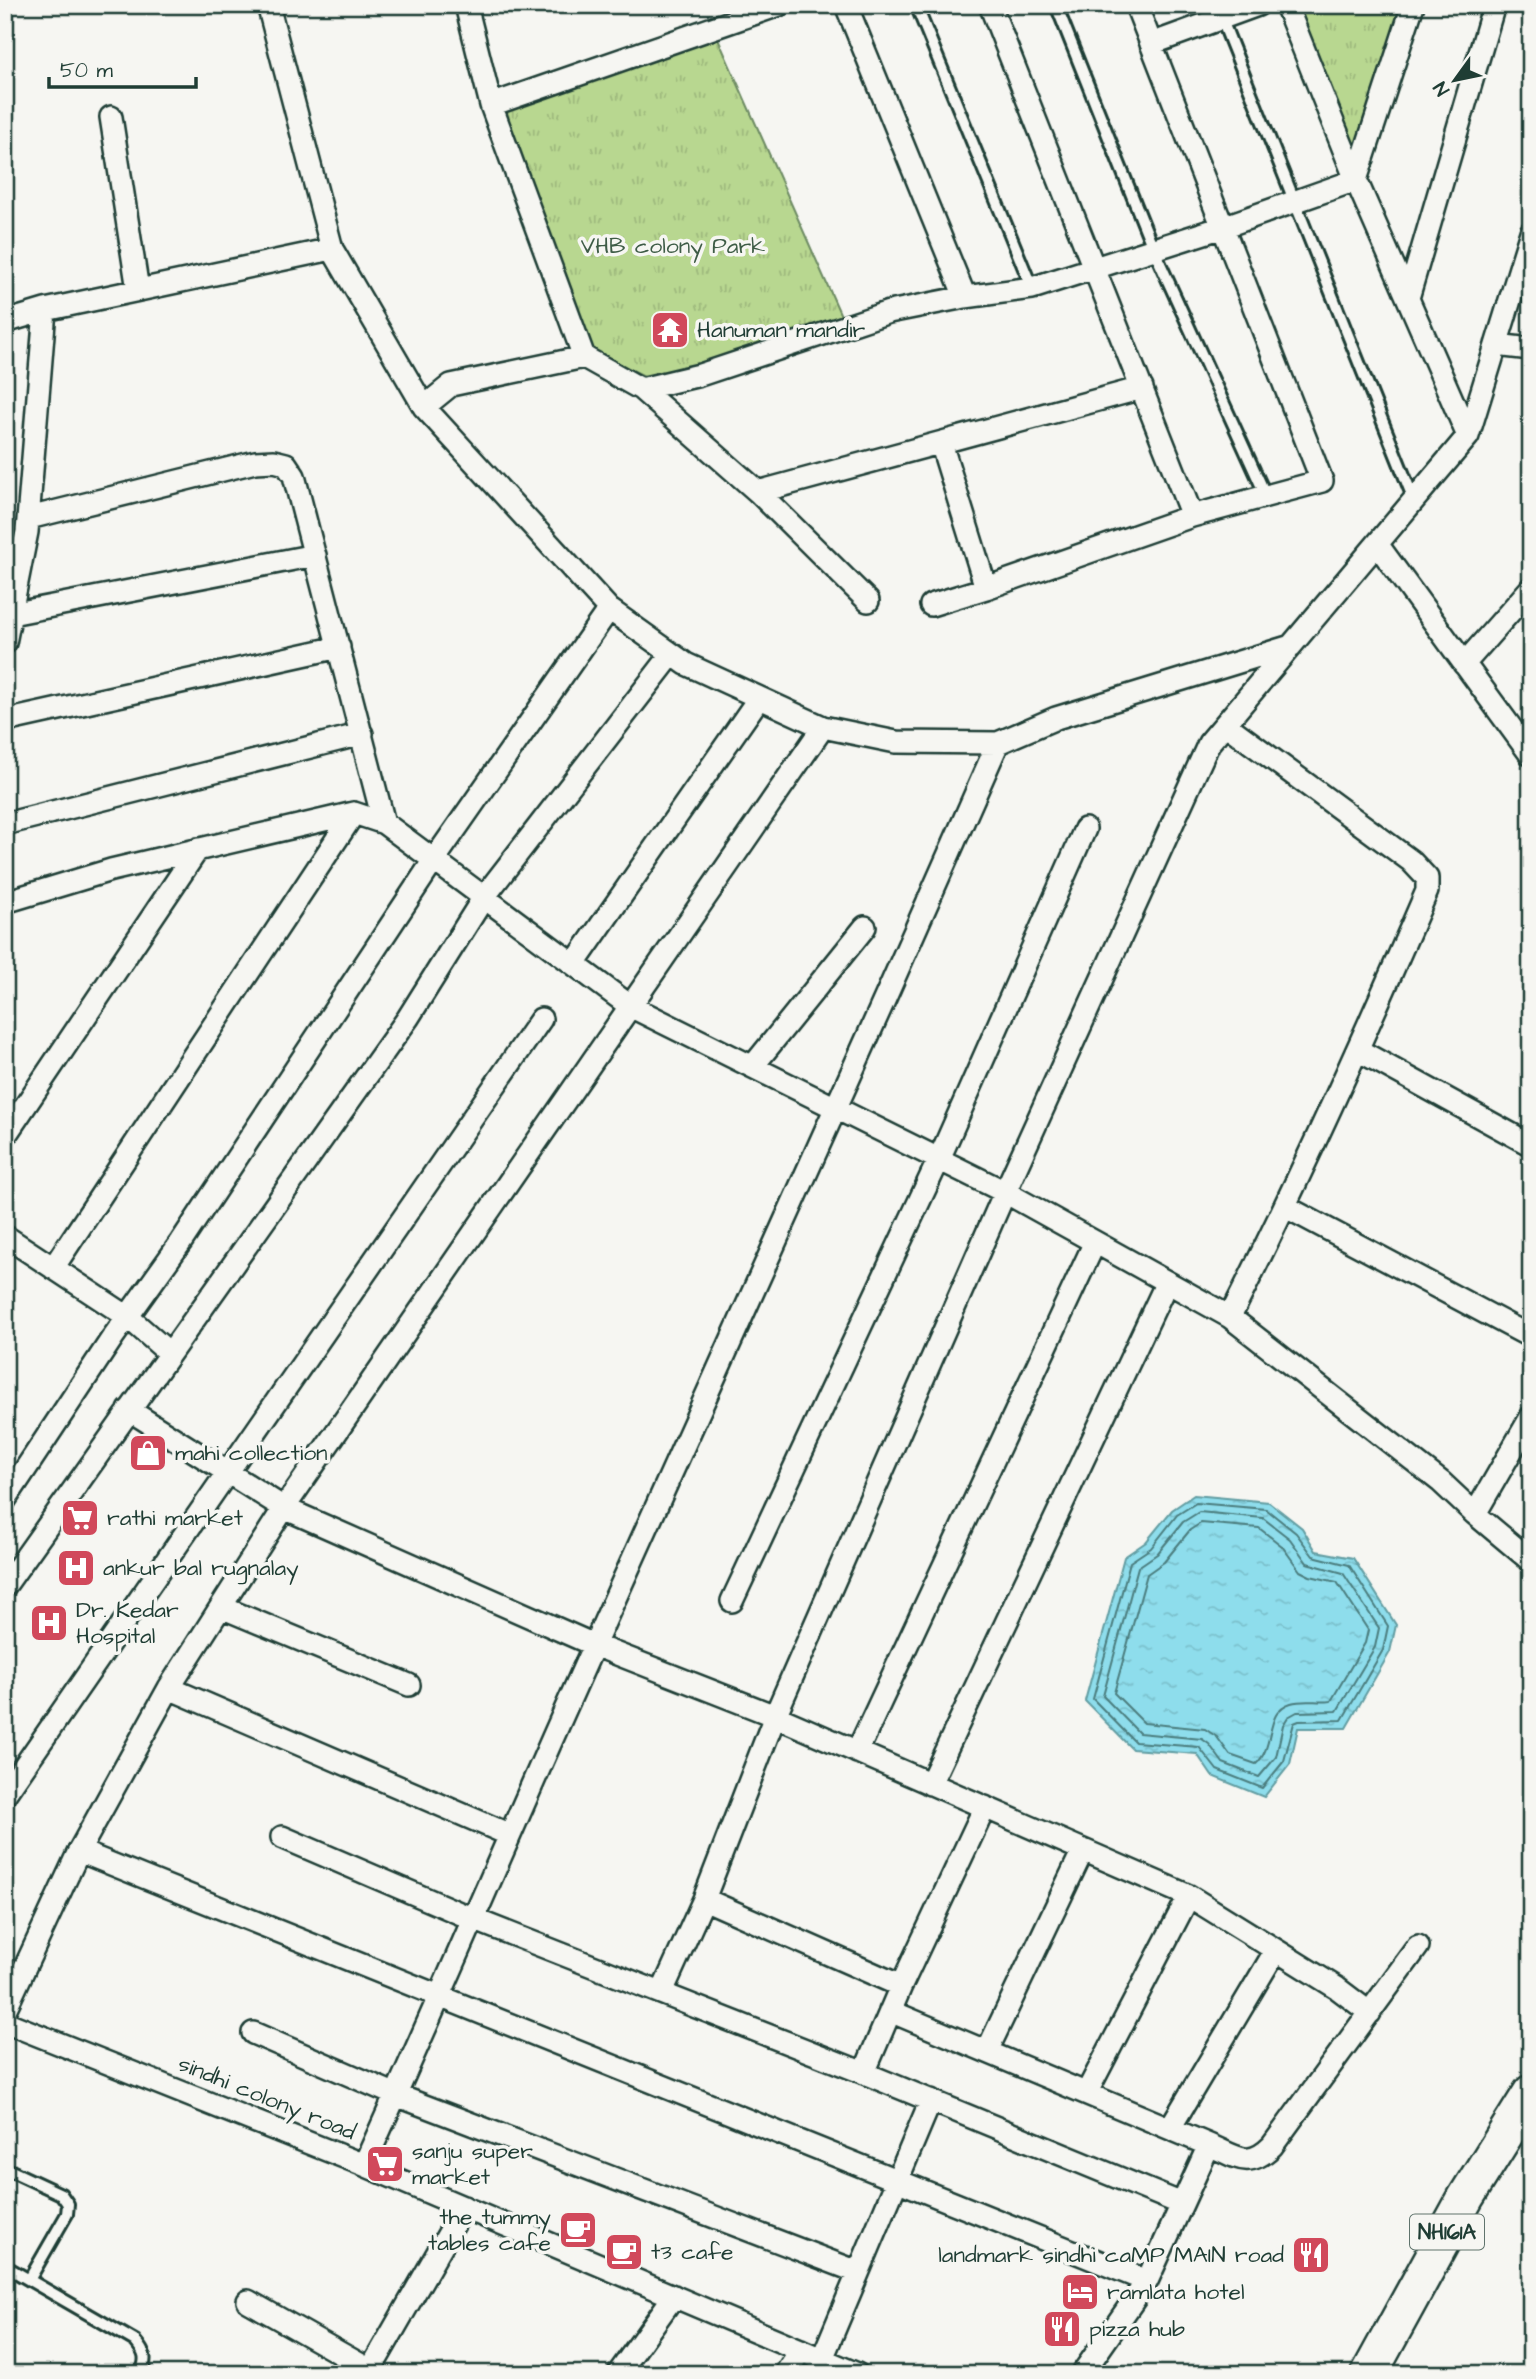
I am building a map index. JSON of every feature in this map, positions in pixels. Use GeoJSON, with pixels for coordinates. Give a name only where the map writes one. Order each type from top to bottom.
{"type":"FeatureCollection","features":[{"type":"Feature","properties":{"kind":"highway","name":"NH161A"},"geometry":{"type":"LineString","coordinates":[[1369,2374],[1466,2197],[1519,2134],[1531,2093]]}},
{"type":"Feature","properties":{"kind":"street"},"geometry":{"type":"LineString","coordinates":[[268,5],[332,248],[424,407],[609,609],[686,664],[823,727],[896,741],[998,743],[1056,718],[1291,646]]}},
{"type":"Feature","properties":{"kind":"street"},"geometry":{"type":"LineString","coordinates":[[466,5],[491,105],[584,357]]}},
{"type":"Feature","properties":{"kind":"street"},"geometry":{"type":"LineString","coordinates":[[491,105],[779,5]]}},
{"type":"Feature","properties":{"kind":"street"},"geometry":{"type":"LineString","coordinates":[[846,5],[965,297]]}},
{"type":"Feature","properties":{"kind":"street"},"geometry":{"type":"LineString","coordinates":[[990,5],[1192,516]]}},
{"type":"Feature","properties":{"kind":"street"},"geometry":{"type":"LineString","coordinates":[[931,605],[1192,516],[1322,481],[1136,5]]}},
{"type":"Feature","properties":{"kind":"street"},"geometry":{"type":"LineString","coordinates":[[1151,44],[1218,12],[1258,5]]}},
{"type":"Feature","properties":{"kind":"street"},"geometry":{"type":"LineString","coordinates":[[1286,5],[1356,180],[1468,436]]}},
{"type":"Feature","properties":{"kind":"street"},"geometry":{"type":"LineString","coordinates":[[1356,180],[1413,5]]}},
{"type":"Feature","properties":{"kind":"street"},"geometry":{"type":"LineString","coordinates":[[1408,298],[1494,5]]}},
{"type":"Feature","properties":{"kind":"street"},"geometry":{"type":"LineString","coordinates":[[111,117],[138,290]]}},
{"type":"Feature","properties":{"kind":"street"},"geometry":{"type":"LineString","coordinates":[[641,388],[700,375],[889,312],[965,297],[1032,288],[1296,204],[1356,180]]}},
{"type":"Feature","properties":{"kind":"street"},"geometry":{"type":"LineString","coordinates":[[662,1992],[704,1899],[775,1716],[1005,1192],[1209,743],[1468,436],[1531,232]]}},
{"type":"Feature","properties":{"kind":"street"},"geometry":{"type":"LineString","coordinates":[[5,322],[45,310],[332,248]]}},
{"type":"Feature","properties":{"kind":"street"},"geometry":{"type":"LineString","coordinates":[[5,643],[29,518],[45,310]]}},
{"type":"Feature","properties":{"kind":"street"},"geometry":{"type":"LineString","coordinates":[[1496,345],[1531,349]]}},
{"type":"Feature","properties":{"kind":"street"},"geometry":{"type":"LineString","coordinates":[[424,407],[451,385],[584,357],[641,388],[758,492],[868,601]]}},
{"type":"Feature","properties":{"kind":"street"},"geometry":{"type":"LineString","coordinates":[[758,492],[1142,388]]}},
{"type":"Feature","properties":{"kind":"street"},"geometry":{"type":"LineString","coordinates":[[941,443],[986,588]]}},
{"type":"Feature","properties":{"kind":"street"},"geometry":{"type":"LineString","coordinates":[[29,518],[255,462],[274,461],[286,464],[294,476],[384,822]]}},
{"type":"Feature","properties":{"kind":"street"},"geometry":{"type":"LineString","coordinates":[[1377,544],[1531,755]]}},
{"type":"Feature","properties":{"kind":"street"},"geometry":{"type":"LineString","coordinates":[[11,614],[315,555]]}},
{"type":"Feature","properties":{"kind":"street"},"geometry":{"type":"LineString","coordinates":[[1464,664],[1531,588]]}},
{"type":"Feature","properties":{"kind":"street"},"geometry":{"type":"LineString","coordinates":[[5,1500],[181,1242],[434,860],[609,609]]}},
{"type":"Feature","properties":{"kind":"street"},"geometry":{"type":"LineString","coordinates":[[5,720],[339,647]]}},
{"type":"Feature","properties":{"kind":"street"},"geometry":{"type":"LineString","coordinates":[[5,1586],[408,1018],[484,897],[672,654]]}},
{"type":"Feature","properties":{"kind":"street"},"geometry":{"type":"LineString","coordinates":[[574,964],[760,698]]}},
{"type":"Feature","properties":{"kind":"street"},"geometry":{"type":"LineString","coordinates":[[1225,724],[1411,861],[1427,878],[1427,891],[1358,1050],[1286,1207],[1230,1317]]}},
{"type":"Feature","properties":{"kind":"street"},"geometry":{"type":"LineString","coordinates":[[5,2010],[79,1851],[169,1688],[284,1508],[823,727]]}},
{"type":"Feature","properties":{"kind":"street"},"geometry":{"type":"LineString","coordinates":[[5,824],[362,734]]}},
{"type":"Feature","properties":{"kind":"street"},"geometry":{"type":"LineString","coordinates":[[363,2165],[441,1996],[472,1919],[998,743]]}},
{"type":"Feature","properties":{"kind":"street"},"geometry":{"type":"LineString","coordinates":[[53,1268],[354,813]]}},
{"type":"Feature","properties":{"kind":"street"},"geometry":{"type":"LineString","coordinates":[[5,902],[111,870],[354,813],[384,822],[630,1006],[1005,1192],[1230,1317],[1441,1482],[1531,1561]]}},
{"type":"Feature","properties":{"kind":"street"},"geometry":{"type":"LineString","coordinates":[[732,1601],[939,1159],[1085,829]]}},
{"type":"Feature","properties":{"kind":"street"},"geometry":{"type":"LineString","coordinates":[[5,1136],[198,849]]}},
{"type":"Feature","properties":{"kind":"street"},"geometry":{"type":"LineString","coordinates":[[753,1066],[865,927]]}},
{"type":"Feature","properties":{"kind":"street"},"geometry":{"type":"LineString","coordinates":[[5,1794],[541,1019]]}},
{"type":"Feature","properties":{"kind":"street"},"geometry":{"type":"LineString","coordinates":[[1358,1050],[1531,1145]]}},
{"type":"Feature","properties":{"kind":"street"},"geometry":{"type":"LineString","coordinates":[[1286,1207],[1531,1338]]}},
{"type":"Feature","properties":{"kind":"street"},"geometry":{"type":"LineString","coordinates":[[5,1236],[128,1317],[169,1353]]}},
{"type":"Feature","properties":{"kind":"street"},"geometry":{"type":"LineString","coordinates":[[857,1752],[1095,1242]]}},
{"type":"Feature","properties":{"kind":"street"},"geometry":{"type":"LineString","coordinates":[[930,1784],[1167,1282]]}},
{"type":"Feature","properties":{"kind":"street"},"geometry":{"type":"LineString","coordinates":[[129,1410],[284,1508],[594,1645],[775,1716],[1189,1896],[1337,1988],[1370,2013]]}},
{"type":"Feature","properties":{"kind":"street"},"geometry":{"type":"LineString","coordinates":[[1475,1514],[1531,1417]]}},
{"type":"Feature","properties":{"kind":"street"},"geometry":{"type":"LineString","coordinates":[[221,1607],[409,1685]]}},
{"type":"Feature","properties":{"kind":"street"},"geometry":{"type":"LineString","coordinates":[[169,1688],[510,1835]]}},
{"type":"Feature","properties":{"kind":"street"},"geometry":{"type":"LineString","coordinates":[[864,2073],[901,1986],[985,1807]]}},
{"type":"Feature","properties":{"kind":"street"},"geometry":{"type":"LineString","coordinates":[[282,1837],[472,1919],[864,2073],[1182,2204]]}},
{"type":"Feature","properties":{"kind":"street"},"geometry":{"type":"LineString","coordinates":[[987,2051],[1083,1850]]}},
{"type":"Feature","properties":{"kind":"street"},"geometry":{"type":"LineString","coordinates":[[79,1851],[1147,2281]]}},
{"type":"Feature","properties":{"kind":"street"},"geometry":{"type":"LineString","coordinates":[[1087,2092],[1189,1896]]}},
{"type":"Feature","properties":{"kind":"street"},"geometry":{"type":"LineString","coordinates":[[704,1899],[901,1986]]}},
{"type":"Feature","properties":{"kind":"street"},"geometry":{"type":"LineString","coordinates":[[890,2011],[1087,2092],[1209,2146],[1245,2160],[1254,2160],[1272,2147],[1418,1946]]}},
{"type":"Feature","properties":{"kind":"street"},"geometry":{"type":"LineString","coordinates":[[1170,2128],[1276,1950]]}},
{"type":"Feature","properties":{"kind":"street","name":"sindhi colony road"},"geometry":{"type":"LineString","coordinates":[[5,2022],[363,2165],[857,2374]]}},
{"type":"Feature","properties":{"kind":"street"},"geometry":{"type":"LineString","coordinates":[[253,2034],[396,2095],[858,2272]]}},
{"type":"Feature","properties":{"kind":"street"},"geometry":{"type":"LineString","coordinates":[[822,2359],[930,2100]]}},
{"type":"Feature","properties":{"kind":"street"},"geometry":{"type":"LineString","coordinates":[[1082,2374],[1147,2281],[1209,2146]]}},
{"type":"Feature","properties":{"kind":"street"},"geometry":{"type":"LineString","coordinates":[[248,2301],[372,2372],[464,2207]]}},
{"type":"Feature","properties":{"kind":"street"},"geometry":{"type":"LineString","coordinates":[[618,2374],[674,2296]]}},
{"type":"Feature","properties":{"kind":"street"},"geometry":{"type":"LineString","coordinates":[[785,2374],[801,2350]]}},
{"type":"Feature","properties":{"kind":"lane"},"geometry":{"type":"LineString","coordinates":[[916,5],[1032,288]]}},
{"type":"Feature","properties":{"kind":"lane"},"geometry":{"type":"LineString","coordinates":[[1056,5],[1153,248],[1266,496]]}},
{"type":"Feature","properties":{"kind":"lane"},"geometry":{"type":"LineString","coordinates":[[1218,12],[1414,500]]}},
{"type":"Feature","properties":{"kind":"lane"},"geometry":{"type":"LineString","coordinates":[[5,2168],[61,2194],[68,2204],[67,2214],[29,2280]]}},
{"type":"Feature","properties":{"kind":"lane"},"geometry":{"type":"LineString","coordinates":[[5,2266],[135,2340],[144,2351],[146,2361],[140,2374]]}},
{"type":"Feature","properties":{"kind":"green space"},"geometry":{"type":"Polygon","coordinates":[[[1294,5],[1406,5],[1353,157],[1294,5]]]}},
{"type":"Feature","properties":{"kind":"green space","name":"VHB colony Park"},"geometry":{"type":"Polygon","coordinates":[[[714,30],[842,318],[660,384],[577,342],[483,113],[714,30]]]}},
{"type":"Feature","properties":{"kind":"water"},"geometry":{"type":"Polygon","coordinates":[[[1194,1495],[1269,1502],[1302,1528],[1316,1551],[1353,1558],[1396,1625],[1390,1652],[1346,1728],[1298,1728],[1290,1764],[1264,1797],[1212,1776],[1197,1754],[1132,1749],[1085,1701],[1124,1557],[1146,1542],[1172,1510],[1194,1495]]]}},
{"type":"Feature","properties":{"kind":"place","name":"Hanuman mandir"},"geometry":{"type":"Point","coordinates":[670,330]}},
{"type":"Feature","properties":{"kind":"place","name":"mahi collection"},"geometry":{"type":"Point","coordinates":[148,1453]}},
{"type":"Feature","properties":{"kind":"place","name":"rathi market"},"geometry":{"type":"Point","coordinates":[80,1518]}},
{"type":"Feature","properties":{"kind":"place","name":"ankur bal rugnalay"},"geometry":{"type":"Point","coordinates":[76,1568]}},
{"type":"Feature","properties":{"kind":"place","name":"Dr. Kedar Hospital"},"geometry":{"type":"Point","coordinates":[49,1623]}},
{"type":"Feature","properties":{"kind":"place","name":"sanju super market"},"geometry":{"type":"Point","coordinates":[385,2164]}},
{"type":"Feature","properties":{"kind":"place","name":"the tummy tables cafe"},"geometry":{"type":"Point","coordinates":[578,2230]}},
{"type":"Feature","properties":{"kind":"place","name":"t3 cafe"},"geometry":{"type":"Point","coordinates":[624,2252]}},
{"type":"Feature","properties":{"kind":"place","name":"landmark sindhi caMP MAIN road"},"geometry":{"type":"Point","coordinates":[1311,2255]}},
{"type":"Feature","properties":{"kind":"place","name":"ramlata hotel"},"geometry":{"type":"Point","coordinates":[1080,2292]}},
{"type":"Feature","properties":{"kind":"place","name":"pizza hub"},"geometry":{"type":"Point","coordinates":[1062,2329]}}]}
